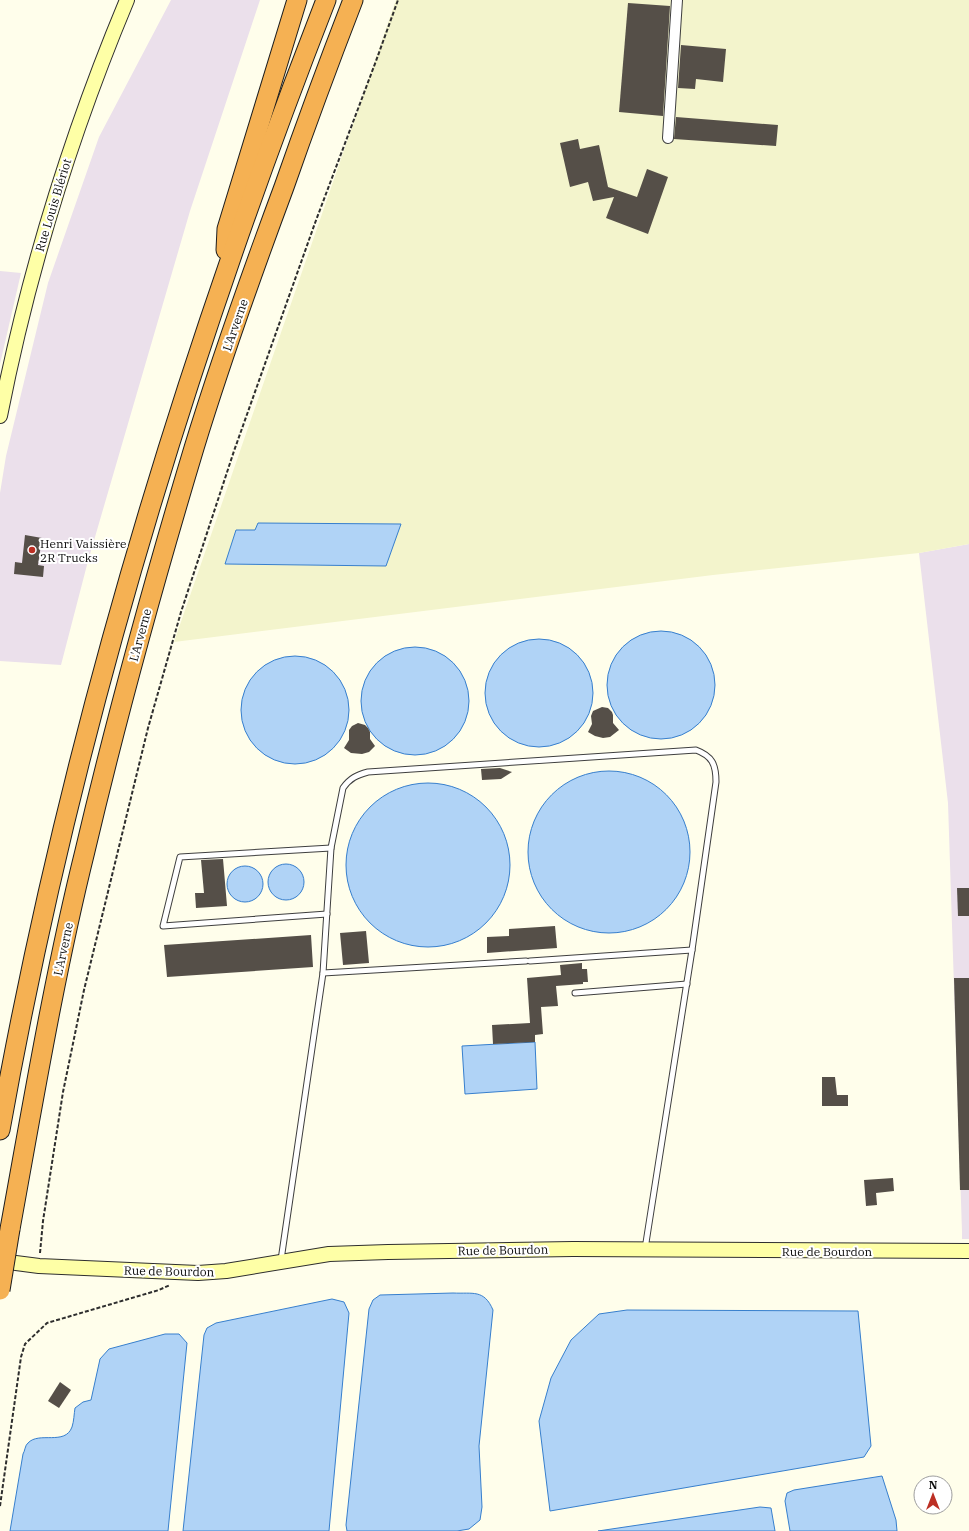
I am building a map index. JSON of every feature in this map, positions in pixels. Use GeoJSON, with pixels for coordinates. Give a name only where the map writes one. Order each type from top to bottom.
{"type":"FeatureCollection","features":[{"type":"Feature","properties":{"kind":"highway"},"geometry":{"type":"LineString","coordinates":[[225,274],[226,229],[296,0]]}},
{"type":"Feature","properties":{"kind":"highway"},"geometry":{"type":"LineString","coordinates":[[0,1130],[28,985],[58,848],[111,639],[172,432],[225,274],[301,64],[326,0]]}},
{"type":"Feature","properties":{"kind":"highway","name":"L'Arverne"},"geometry":{"type":"LineString","coordinates":[[0,1290],[54,992],[84,854],[150,598],[195,445],[236,321],[327,68],[354,0]]}},
{"type":"Feature","properties":{"kind":"main road","name":"Rue Louis Blériot"},"geometry":{"type":"LineString","coordinates":[[0,416],[8,373],[43,237],[79,122],[127,0]]}},
{"type":"Feature","properties":{"kind":"main road","name":"Rue de Bourdon"},"geometry":{"type":"LineString","coordinates":[[0,1261],[39,1266],[198,1273],[226,1271],[329,1254],[380,1252],[573,1249],[969,1251]]}},
{"type":"Feature","properties":{"kind":"main road","name":"Rue de Bourdon"},"geometry":{"type":"LineString","coordinates":[[0,1268],[39,1266]]}},
{"type":"Feature","properties":{"kind":"street"},"geometry":{"type":"LineString","coordinates":[[668,138],[677,0]]}},
{"type":"Feature","properties":{"kind":"lane"},"geometry":{"type":"LineString","coordinates":[[281,1262],[323,973],[331,848],[343,788],[349,780],[357,775],[368,772],[696,750],[707,754],[714,763],[716,782],[687,984],[645,1250]]}},
{"type":"Feature","properties":{"kind":"lane"},"geometry":{"type":"LineString","coordinates":[[327,914],[163,926],[180,857],[331,848]]}},
{"type":"Feature","properties":{"kind":"lane"},"geometry":{"type":"LineString","coordinates":[[323,973],[692,950]]}},
{"type":"Feature","properties":{"kind":"lane"},"geometry":{"type":"LineString","coordinates":[[575,993],[687,984]]}},
{"type":"Feature","properties":{"kind":"path"},"geometry":{"type":"LineString","coordinates":[[39,1266],[43,1221],[63,1092],[84,990],[148,728],[181,612],[236,444],[312,231],[398,0]]}},
{"type":"Feature","properties":{"kind":"path"},"geometry":{"type":"LineString","coordinates":[[0,1506],[21,1357],[25,1344],[47,1324],[159,1290],[172,1284]]}},
{"type":"Feature","properties":{"kind":"shaded area"},"geometry":{"type":"Polygon","coordinates":[[[171,0],[260,0],[190,211],[88,561],[61,665],[0,661],[0,493],[6,456],[48,283],[99,137],[171,0]]]}},
{"type":"Feature","properties":{"kind":"shaded area"},"geometry":{"type":"Polygon","coordinates":[[[0,271],[21,273],[0,364],[0,271]]]}},
{"type":"Feature","properties":{"kind":"shaded area"},"geometry":{"type":"Polygon","coordinates":[[[969,544],[969,1239],[962,1239],[948,803],[919,553],[969,544]]]}},
{"type":"Feature","properties":{"kind":"green space"},"geometry":{"type":"Polygon","coordinates":[[[396,0],[969,0],[969,544],[919,553],[713,575],[174,642],[396,0]]]}},
{"type":"Feature","properties":{"kind":"water"},"geometry":{"type":"Polygon","coordinates":[[[258,523],[401,524],[386,566],[225,564],[236,530],[255,530],[258,523]]]}},
{"type":"Feature","properties":{"kind":"water"},"geometry":{"type":"Polygon","coordinates":[[[661,631],[682,635],[699,647],[711,664],[715,685],[711,706],[699,723],[682,735],[661,739],[640,735],[623,723],[611,706],[607,685],[611,664],[623,647],[640,635],[661,631]]]}},
{"type":"Feature","properties":{"kind":"water"},"geometry":{"type":"Polygon","coordinates":[[[539,639],[560,643],[577,655],[589,672],[593,693],[589,714],[577,731],[560,743],[539,747],[518,743],[501,731],[489,714],[485,693],[489,672],[501,655],[518,643],[539,639]]]}},
{"type":"Feature","properties":{"kind":"water"},"geometry":{"type":"Polygon","coordinates":[[[415,647],[436,651],[453,663],[465,680],[469,701],[465,722],[453,739],[436,751],[415,755],[394,751],[377,739],[365,722],[361,701],[365,680],[377,663],[394,651],[415,647]]]}},
{"type":"Feature","properties":{"kind":"water"},"geometry":{"type":"Polygon","coordinates":[[[295,656],[316,660],[333,672],[345,689],[349,710],[345,731],[333,748],[316,760],[295,764],[274,760],[257,748],[245,731],[241,710],[245,689],[257,672],[274,660],[295,656]]]}},
{"type":"Feature","properties":{"kind":"water"},"geometry":{"type":"Polygon","coordinates":[[[609,771],[625,773],[640,778],[654,785],[666,795],[676,807],[683,821],[688,836],[690,852],[688,868],[683,883],[676,897],[666,909],[654,919],[640,926],[625,931],[609,933],[593,931],[578,926],[564,919],[552,909],[542,897],[535,883],[530,868],[528,852],[530,836],[535,821],[542,807],[552,795],[564,785],[578,778],[593,773],[609,771]]]}},
{"type":"Feature","properties":{"kind":"water"},"geometry":{"type":"Polygon","coordinates":[[[428,783],[452,787],[473,797],[486,807],[496,820],[506,841],[510,865],[506,889],[496,910],[486,923],[473,933],[452,943],[428,947],[404,943],[383,933],[370,923],[360,910],[350,889],[346,865],[350,841],[360,820],[370,807],[383,797],[404,787],[428,783]]]}},
{"type":"Feature","properties":{"kind":"water"},"geometry":{"type":"Polygon","coordinates":[[[290,864],[299,869],[303,875],[303,889],[299,895],[290,900],[282,900],[273,895],[269,889],[268,878],[273,869],[279,865],[290,864]]]}},
{"type":"Feature","properties":{"kind":"water"},"geometry":{"type":"Polygon","coordinates":[[[249,866],[258,871],[262,877],[262,891],[258,897],[249,902],[241,902],[232,897],[228,891],[227,880],[232,871],[238,867],[249,866]]]}},
{"type":"Feature","properties":{"kind":"water"},"geometry":{"type":"Polygon","coordinates":[[[535,1042],[537,1089],[465,1094],[462,1046],[535,1042]]]}},
{"type":"Feature","properties":{"kind":"water"},"geometry":{"type":"Polygon","coordinates":[[[472,1293],[482,1296],[490,1303],[493,1310],[479,1446],[482,1507],[480,1520],[469,1529],[457,1531],[347,1531],[346,1525],[369,1309],[373,1300],[380,1295],[472,1293]]]}},
{"type":"Feature","properties":{"kind":"water"},"geometry":{"type":"Polygon","coordinates":[[[332,1299],[344,1302],[349,1313],[329,1531],[183,1531],[204,1335],[207,1328],[216,1323],[332,1299]]]}},
{"type":"Feature","properties":{"kind":"water"},"geometry":{"type":"Polygon","coordinates":[[[627,1310],[858,1311],[871,1446],[864,1457],[550,1511],[539,1421],[551,1378],[571,1340],[599,1314],[627,1310]]]}},
{"type":"Feature","properties":{"kind":"water"},"geometry":{"type":"Polygon","coordinates":[[[165,1334],[179,1334],[187,1343],[168,1531],[10,1531],[23,1454],[27,1444],[39,1438],[64,1436],[69,1433],[73,1425],[75,1408],[83,1402],[91,1400],[100,1359],[109,1349],[165,1334]]]}},
{"type":"Feature","properties":{"kind":"water"},"geometry":{"type":"Polygon","coordinates":[[[882,1476],[896,1520],[897,1531],[790,1531],[785,1501],[787,1493],[794,1490],[882,1476]]]}},
{"type":"Feature","properties":{"kind":"water"},"geometry":{"type":"Polygon","coordinates":[[[760,1507],[771,1508],[775,1531],[598,1531],[760,1507]]]}},
{"type":"Feature","properties":{"kind":"building"},"geometry":{"type":"Polygon","coordinates":[[[628,3],[670,6],[663,116],[619,112],[628,3]]]}},
{"type":"Feature","properties":{"kind":"building"},"geometry":{"type":"Polygon","coordinates":[[[681,45],[726,49],[723,82],[696,79],[695,89],[678,88],[681,45]]]}},
{"type":"Feature","properties":{"kind":"building"},"geometry":{"type":"Polygon","coordinates":[[[676,117],[778,125],[776,146],[674,139],[676,117]]]}},
{"type":"Feature","properties":{"kind":"building"},"geometry":{"type":"Polygon","coordinates":[[[578,139],[580,149],[599,145],[608,187],[637,197],[647,169],[668,177],[648,234],[606,218],[614,197],[593,201],[588,182],[570,187],[560,143],[578,139]]]}},
{"type":"Feature","properties":{"kind":"building","name":"Henri Vaissière 2R Trucks"},"geometry":{"type":"Polygon","coordinates":[[[25,535],[42,538],[38,565],[44,566],[43,577],[14,574],[15,562],[22,563],[25,535]]]}},
{"type":"Feature","properties":{"kind":"building"},"geometry":{"type":"Polygon","coordinates":[[[602,707],[608,708],[612,712],[613,723],[619,730],[610,737],[603,738],[588,732],[592,724],[591,716],[593,711],[602,707]]]}},
{"type":"Feature","properties":{"kind":"building"},"geometry":{"type":"Polygon","coordinates":[[[358,723],[365,725],[368,728],[370,732],[370,739],[375,746],[369,752],[362,754],[351,753],[344,748],[349,740],[349,730],[352,726],[358,723]]]}},
{"type":"Feature","properties":{"kind":"building"},"geometry":{"type":"Polygon","coordinates":[[[500,768],[512,772],[501,779],[482,780],[481,769],[500,768]]]}},
{"type":"Feature","properties":{"kind":"building"},"geometry":{"type":"Polygon","coordinates":[[[223,859],[227,906],[196,908],[195,893],[204,893],[201,860],[223,859]]]}},
{"type":"Feature","properties":{"kind":"building"},"geometry":{"type":"Polygon","coordinates":[[[957,888],[969,888],[969,916],[958,916],[957,888]]]}},
{"type":"Feature","properties":{"kind":"building"},"geometry":{"type":"Polygon","coordinates":[[[555,926],[557,948],[487,953],[487,937],[509,936],[509,929],[555,926]]]}},
{"type":"Feature","properties":{"kind":"building"},"geometry":{"type":"Polygon","coordinates":[[[366,931],[369,963],[343,965],[340,933],[366,931]]]}},
{"type":"Feature","properties":{"kind":"building"},"geometry":{"type":"Polygon","coordinates":[[[311,935],[313,967],[167,977],[164,945],[311,935]]]}},
{"type":"Feature","properties":{"kind":"building"},"geometry":{"type":"Polygon","coordinates":[[[582,963],[582,969],[587,969],[588,982],[583,982],[583,984],[556,986],[558,1006],[541,1007],[543,1034],[535,1035],[535,1042],[493,1044],[492,1025],[530,1023],[527,978],[561,975],[560,965],[582,963]]]}},
{"type":"Feature","properties":{"kind":"building"},"geometry":{"type":"Polygon","coordinates":[[[954,978],[969,978],[969,1190],[960,1190],[954,978]]]}},
{"type":"Feature","properties":{"kind":"building"},"geometry":{"type":"Polygon","coordinates":[[[822,1077],[835,1077],[837,1095],[848,1095],[848,1106],[822,1106],[822,1077]]]}},
{"type":"Feature","properties":{"kind":"building"},"geometry":{"type":"Polygon","coordinates":[[[893,1178],[894,1191],[876,1193],[877,1205],[866,1206],[864,1180],[893,1178]]]}},
{"type":"Feature","properties":{"kind":"building"},"geometry":{"type":"Polygon","coordinates":[[[60,1382],[71,1390],[59,1408],[48,1401],[60,1382]]]}},
{"type":"Feature","properties":{"kind":"place","name":"Henri Vaissière 2R Trucks"},"geometry":{"type":"Point","coordinates":[32,550]}}]}
